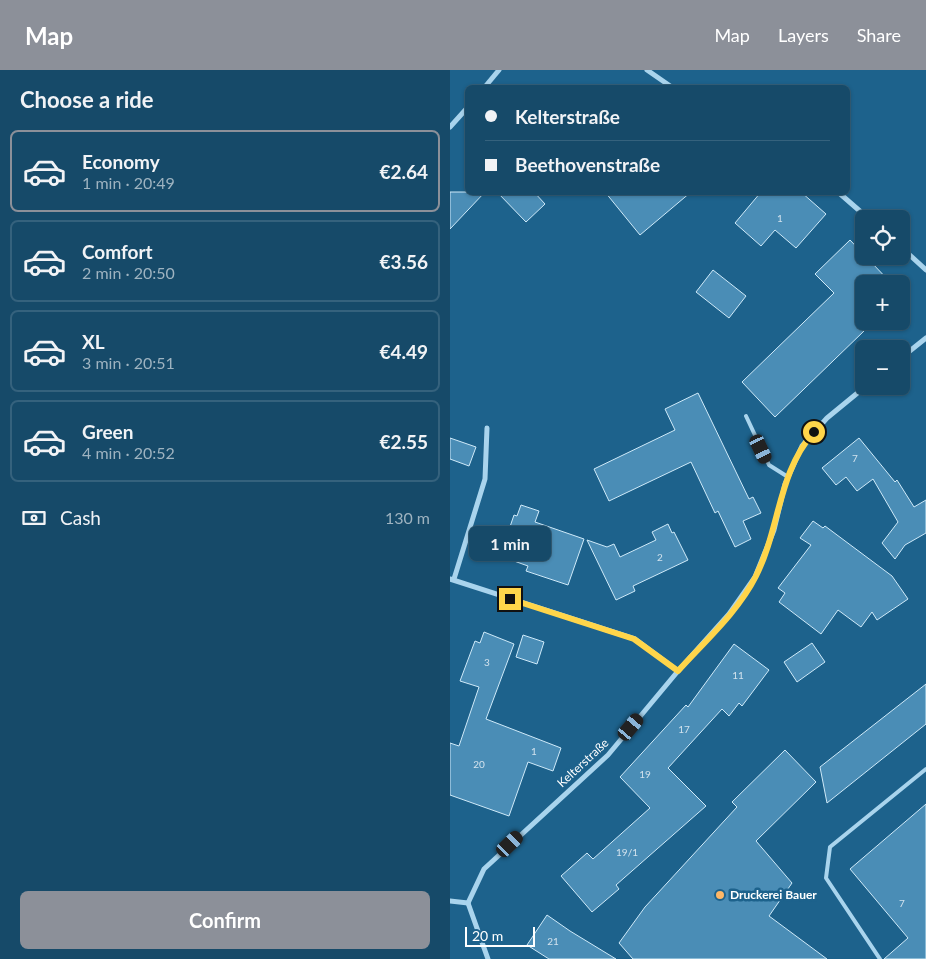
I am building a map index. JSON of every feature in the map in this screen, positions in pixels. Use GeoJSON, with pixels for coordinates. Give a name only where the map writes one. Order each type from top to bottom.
{"type":"FeatureCollection","features":[{"type":"Feature","properties":{"kind":"street"},"geometry":{"type":"LineString","coordinates":[[486,85],[499,70]]}},
{"type":"Feature","properties":{"kind":"street"},"geometry":{"type":"LineString","coordinates":[[647,70],[669,85]]}},
{"type":"Feature","properties":{"kind":"street"},"geometry":{"type":"LineString","coordinates":[[450,127],[465,110]]}},
{"type":"Feature","properties":{"kind":"street"},"geometry":{"type":"LineString","coordinates":[[841,195],[859,210]]}},
{"type":"Feature","properties":{"kind":"street"},"geometry":{"type":"LineString","coordinates":[[910,256],[926,270]]}},
{"type":"Feature","properties":{"kind":"street"},"geometry":{"type":"LineString","coordinates":[[910,351],[926,338]]}},
{"type":"Feature","properties":{"kind":"street","name":"Kelterstraße"},"geometry":{"type":"LineString","coordinates":[[468,903],[484,869],[608,755],[678,671],[729,614],[755,577],[774,530],[788,477],[802,446],[827,418],[855,395]]}},
{"type":"Feature","properties":{"kind":"street"},"geometry":{"type":"LineString","coordinates":[[487,428],[485,479],[452,579],[634,639],[678,671]]}},
{"type":"Feature","properties":{"kind":"street"},"geometry":{"type":"LineString","coordinates":[[450,901],[468,903],[488,959]]}},
{"type":"Feature","properties":{"kind":"lane"},"geometry":{"type":"LineString","coordinates":[[746,416],[769,465],[788,477]]}},
{"type":"Feature","properties":{"kind":"lane"},"geometry":{"type":"LineString","coordinates":[[880,959],[826,878],[830,847],[926,769]]}},
{"type":"Feature","properties":{"kind":"building"},"geometry":{"type":"Polygon","coordinates":[[[450,192],[465,192],[465,195],[482,195],[450,229],[450,192]]]}},
{"type":"Feature","properties":{"kind":"building"},"geometry":{"type":"Polygon","coordinates":[[[500,195],[537,195],[545,204],[526,222],[500,195]]]}},
{"type":"Feature","properties":{"kind":"building"},"geometry":{"type":"Polygon","coordinates":[[[607,195],[687,195],[640,235],[607,195]]]}},
{"type":"Feature","properties":{"kind":"building"},"geometry":{"type":"Polygon","coordinates":[[[758,195],[804,195],[826,214],[796,248],[775,230],[761,246],[735,223],[758,195]]]}},
{"type":"Feature","properties":{"kind":"building"},"geometry":{"type":"Polygon","coordinates":[[[850,240],[855,245],[855,265],[874,265],[883,275],[855,275],[855,330],[864,331],[775,417],[742,382],[834,293],[815,274],[850,240]]]}},
{"type":"Feature","properties":{"kind":"building"},"geometry":{"type":"Polygon","coordinates":[[[713,270],[746,296],[729,318],[696,292],[713,270]]]}},
{"type":"Feature","properties":{"kind":"building"},"geometry":{"type":"Polygon","coordinates":[[[698,393],[749,499],[753,497],[761,513],[743,521],[751,539],[735,547],[718,511],[715,513],[691,462],[609,501],[594,469],[675,430],[665,409],[698,393]]]}},
{"type":"Feature","properties":{"kind":"building"},"geometry":{"type":"Polygon","coordinates":[[[450,438],[476,447],[469,466],[450,459],[450,438]]]}},
{"type":"Feature","properties":{"kind":"building"},"geometry":{"type":"Polygon","coordinates":[[[859,438],[895,482],[897,480],[914,507],[926,500],[926,533],[905,545],[895,559],[882,543],[898,522],[873,479],[857,491],[846,477],[836,485],[822,468],[859,438]]]}},
{"type":"Feature","properties":{"kind":"building"},"geometry":{"type":"Polygon","coordinates":[[[521,505],[539,511],[535,522],[584,539],[568,585],[526,571],[528,566],[500,556],[514,515],[517,516],[521,505]]]}},
{"type":"Feature","properties":{"kind":"building"},"geometry":{"type":"Polygon","coordinates":[[[813,521],[823,528],[825,526],[892,576],[908,599],[877,620],[872,612],[861,627],[838,610],[821,634],[779,602],[785,593],[778,588],[811,545],[800,538],[813,521]]]}},
{"type":"Feature","properties":{"kind":"building"},"geometry":{"type":"Polygon","coordinates":[[[668,524],[688,560],[633,586],[635,591],[616,600],[587,540],[607,547],[614,544],[620,557],[656,540],[652,532],[668,524]]]}},
{"type":"Feature","properties":{"kind":"building"},"geometry":{"type":"Polygon","coordinates":[[[484,632],[514,644],[486,719],[561,748],[553,771],[528,762],[509,816],[450,795],[450,743],[459,746],[479,687],[460,681],[475,641],[480,643],[484,632]]]}},
{"type":"Feature","properties":{"kind":"building"},"geometry":{"type":"Polygon","coordinates":[[[523,635],[544,642],[537,664],[516,657],[523,635]]]}},
{"type":"Feature","properties":{"kind":"building"},"geometry":{"type":"Polygon","coordinates":[[[812,643],[825,662],[797,682],[784,662],[812,643]]]}},
{"type":"Feature","properties":{"kind":"building"},"geometry":{"type":"Polygon","coordinates":[[[734,644],[769,670],[742,706],[739,703],[729,716],[722,709],[668,768],[706,806],[616,885],[619,889],[592,912],[561,876],[587,853],[593,859],[650,808],[620,777],[686,705],[688,707],[734,644]]]}},
{"type":"Feature","properties":{"kind":"building"},"geometry":{"type":"Polygon","coordinates":[[[926,684],[926,724],[827,803],[820,767],[926,684]]]}},
{"type":"Feature","properties":{"kind":"building","name":"Druckerei Bauer"},"geometry":{"type":"Polygon","coordinates":[[[785,750],[816,782],[756,841],[792,883],[769,916],[827,959],[633,959],[619,943],[645,907],[737,807],[732,802],[785,750]]]}},
{"type":"Feature","properties":{"kind":"building"},"geometry":{"type":"Polygon","coordinates":[[[926,804],[926,959],[884,959],[908,938],[850,869],[926,804]]]}},
{"type":"Feature","properties":{"kind":"building"},"geometry":{"type":"Polygon","coordinates":[[[547,915],[616,959],[549,959],[527,945],[547,915]]]}},
{"type":"Feature","properties":{"kind":"place","name":"Druckerei Bauer"},"geometry":{"type":"Point","coordinates":[720,895]}},
{"type":"Feature","properties":{"kind":"route"},"geometry":{"type":"LineString","coordinates":[[510,599],[634,639],[678,671],[729,614],[755,577],[774,530],[785,484],[802,446],[814,432]]}}]}
